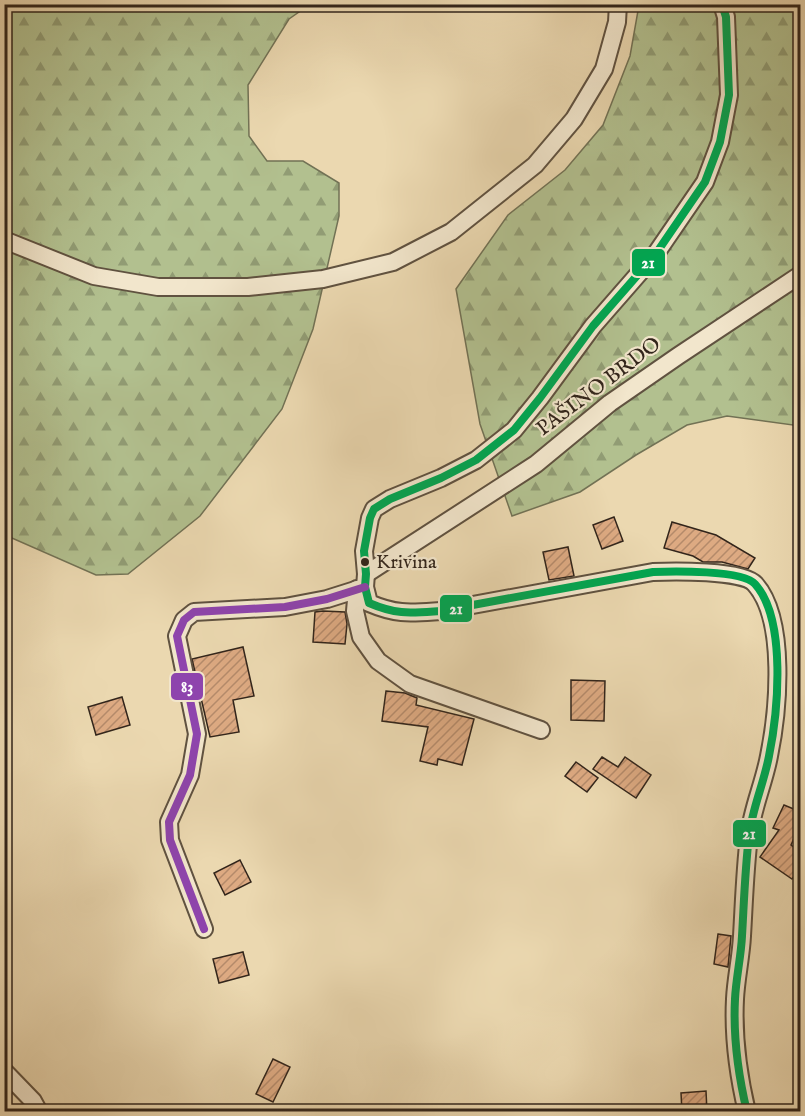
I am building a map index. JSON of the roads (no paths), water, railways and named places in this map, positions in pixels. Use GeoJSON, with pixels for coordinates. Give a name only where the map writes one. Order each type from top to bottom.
{"type":"FeatureCollection","features":[{"type":"Feature","properties":{"kind":"street"},"geometry":{"type":"LineString","coordinates":[[4,240],[94,276],[158,287],[248,287],[324,279],[393,262],[451,232],[535,165],[574,119],[604,69],[617,22],[618,4]]}},
{"type":"Feature","properties":{"kind":"street"},"geometry":{"type":"LineString","coordinates":[[541,730],[410,684],[378,661],[361,637],[355,611],[363,583],[364,551],[369,518],[374,509],[390,499],[441,478],[476,460],[514,430],[593,326],[655,255],[705,182],[720,142],[729,95],[726,17],[722,4]]}},
{"type":"Feature","properties":{"kind":"street","name":"PAŠINO BRDO"},"geometry":{"type":"LineString","coordinates":[[204,928],[171,840],[169,822],[190,775],[196,734],[177,636],[184,620],[194,612],[285,607],[327,599],[363,583],[536,464],[630,389],[801,276]]}},
{"type":"Feature","properties":{"kind":"street"},"geometry":{"type":"LineString","coordinates":[[363,583],[369,603],[389,612],[406,613],[440,611],[653,572],[686,570],[732,576],[753,582],[764,597],[773,621],[777,647],[777,704],[770,756],[749,832],[742,938],[735,999],[738,1068],[747,1112]]}},
{"type":"Feature","properties":{"kind":"street"},"geometry":{"type":"LineString","coordinates":[[4,1071],[33,1101],[39,1112]]}},
{"type":"Feature","properties":{"kind":"place","name":"Krivina"},"geometry":{"type":"Point","coordinates":[365,562]}}]}
